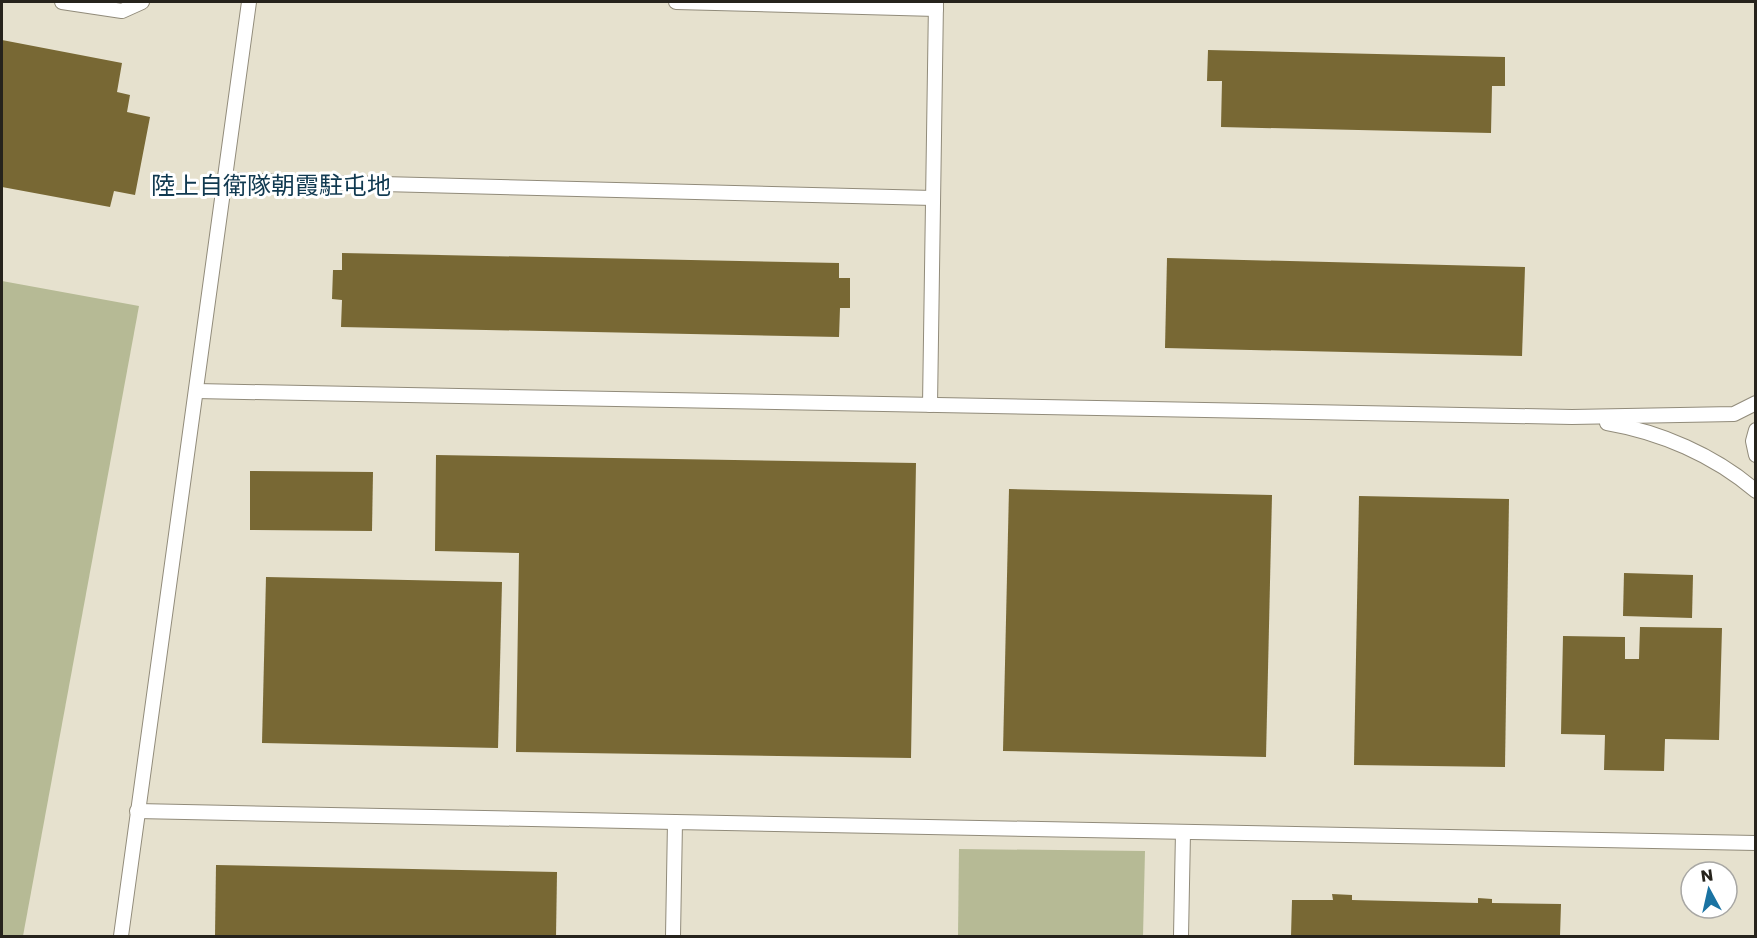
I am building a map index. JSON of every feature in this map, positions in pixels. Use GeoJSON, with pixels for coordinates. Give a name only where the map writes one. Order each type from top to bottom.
{"type":"FeatureCollection","features":[{"type":"Feature","properties":{"kind":"lane"},"geometry":{"type":"LineString","coordinates":[[62,2],[122,11],[141,2]]}},
{"type":"Feature","properties":{"kind":"lane"},"geometry":{"type":"LineString","coordinates":[[121,936],[249,2]]}},
{"type":"Feature","properties":{"kind":"lane"},"geometry":{"type":"LineString","coordinates":[[676,2],[936,5],[930,405]]}},
{"type":"Feature","properties":{"kind":"lane"},"geometry":{"type":"LineString","coordinates":[[225,180],[933,198]]}},
{"type":"Feature","properties":{"kind":"lane"},"geometry":{"type":"LineString","coordinates":[[196,391],[1572,417],[1734,414],[1755,403]]}},
{"type":"Feature","properties":{"kind":"lane"},"geometry":{"type":"LineString","coordinates":[[1572,417],[1629,427],[1671,441],[1717,462],[1755,491]]}},
{"type":"Feature","properties":{"kind":"lane"},"geometry":{"type":"LineString","coordinates":[[1755,430],[1753,441],[1755,455]]}},
{"type":"Feature","properties":{"kind":"lane"},"geometry":{"type":"LineString","coordinates":[[137,811],[1755,843]]}},
{"type":"Feature","properties":{"kind":"lane"},"geometry":{"type":"LineString","coordinates":[[673,936],[675,822]]}},
{"type":"Feature","properties":{"kind":"lane"},"geometry":{"type":"LineString","coordinates":[[1181,936],[1183,832]]}},
{"type":"Feature","properties":{"kind":"green space"},"geometry":{"type":"Polygon","coordinates":[[[2,281],[139,306],[23,936],[2,936],[2,281]]]}},
{"type":"Feature","properties":{"kind":"green space"},"geometry":{"type":"Polygon","coordinates":[[[959,849],[1145,851],[1143,936],[958,936],[959,849]]]}},
{"type":"Feature","properties":{"kind":"building"},"geometry":{"type":"Polygon","coordinates":[[[2,40],[122,63],[117,92],[130,95],[127,112],[150,117],[135,195],[114,191],[110,207],[2,187],[2,40]]]}},
{"type":"Feature","properties":{"kind":"building"},"geometry":{"type":"Polygon","coordinates":[[[1208,50],[1505,57],[1505,86],[1492,86],[1491,133],[1221,127],[1222,81],[1207,81],[1208,50]]]}},
{"type":"Feature","properties":{"kind":"building"},"geometry":{"type":"Polygon","coordinates":[[[342,253],[839,263],[839,278],[850,278],[850,308],[840,308],[839,337],[341,327],[342,300],[332,299],[333,270],[342,270],[342,253]]]}},
{"type":"Feature","properties":{"kind":"building"},"geometry":{"type":"Polygon","coordinates":[[[1167,258],[1525,267],[1522,356],[1165,348],[1167,258]]]}},
{"type":"Feature","properties":{"kind":"building"},"geometry":{"type":"Polygon","coordinates":[[[436,455],[916,463],[911,758],[516,752],[519,553],[435,551],[436,455]]]}},
{"type":"Feature","properties":{"kind":"building"},"geometry":{"type":"Polygon","coordinates":[[[250,471],[373,472],[372,531],[250,530],[250,471]]]}},
{"type":"Feature","properties":{"kind":"building"},"geometry":{"type":"Polygon","coordinates":[[[1009,489],[1272,495],[1266,757],[1003,751],[1009,489]]]}},
{"type":"Feature","properties":{"kind":"building"},"geometry":{"type":"Polygon","coordinates":[[[1359,496],[1509,499],[1505,767],[1354,765],[1359,496]]]}},
{"type":"Feature","properties":{"kind":"building"},"geometry":{"type":"Polygon","coordinates":[[[1624,573],[1693,575],[1692,618],[1623,616],[1624,573]]]}},
{"type":"Feature","properties":{"kind":"building"},"geometry":{"type":"Polygon","coordinates":[[[266,577],[502,582],[498,748],[262,743],[266,577]]]}},
{"type":"Feature","properties":{"kind":"building"},"geometry":{"type":"Polygon","coordinates":[[[1640,627],[1722,628],[1719,740],[1665,739],[1664,771],[1604,770],[1605,735],[1561,734],[1563,636],[1625,637],[1625,659],[1639,659],[1640,627]]]}},
{"type":"Feature","properties":{"kind":"building"},"geometry":{"type":"Polygon","coordinates":[[[216,865],[557,872],[556,936],[215,936],[216,865]]]}},
{"type":"Feature","properties":{"kind":"building"},"geometry":{"type":"Polygon","coordinates":[[[1332,894],[1352,895],[1352,900],[1478,903],[1478,898],[1492,899],[1492,903],[1561,904],[1560,936],[1291,936],[1292,900],[1333,900],[1332,894]]]}},
{"type":"Feature","properties":{"kind":"district","name":"陸上自衛隊朝霞駐屯地"},"geometry":{"type":"Point","coordinates":[271,186]}}]}
